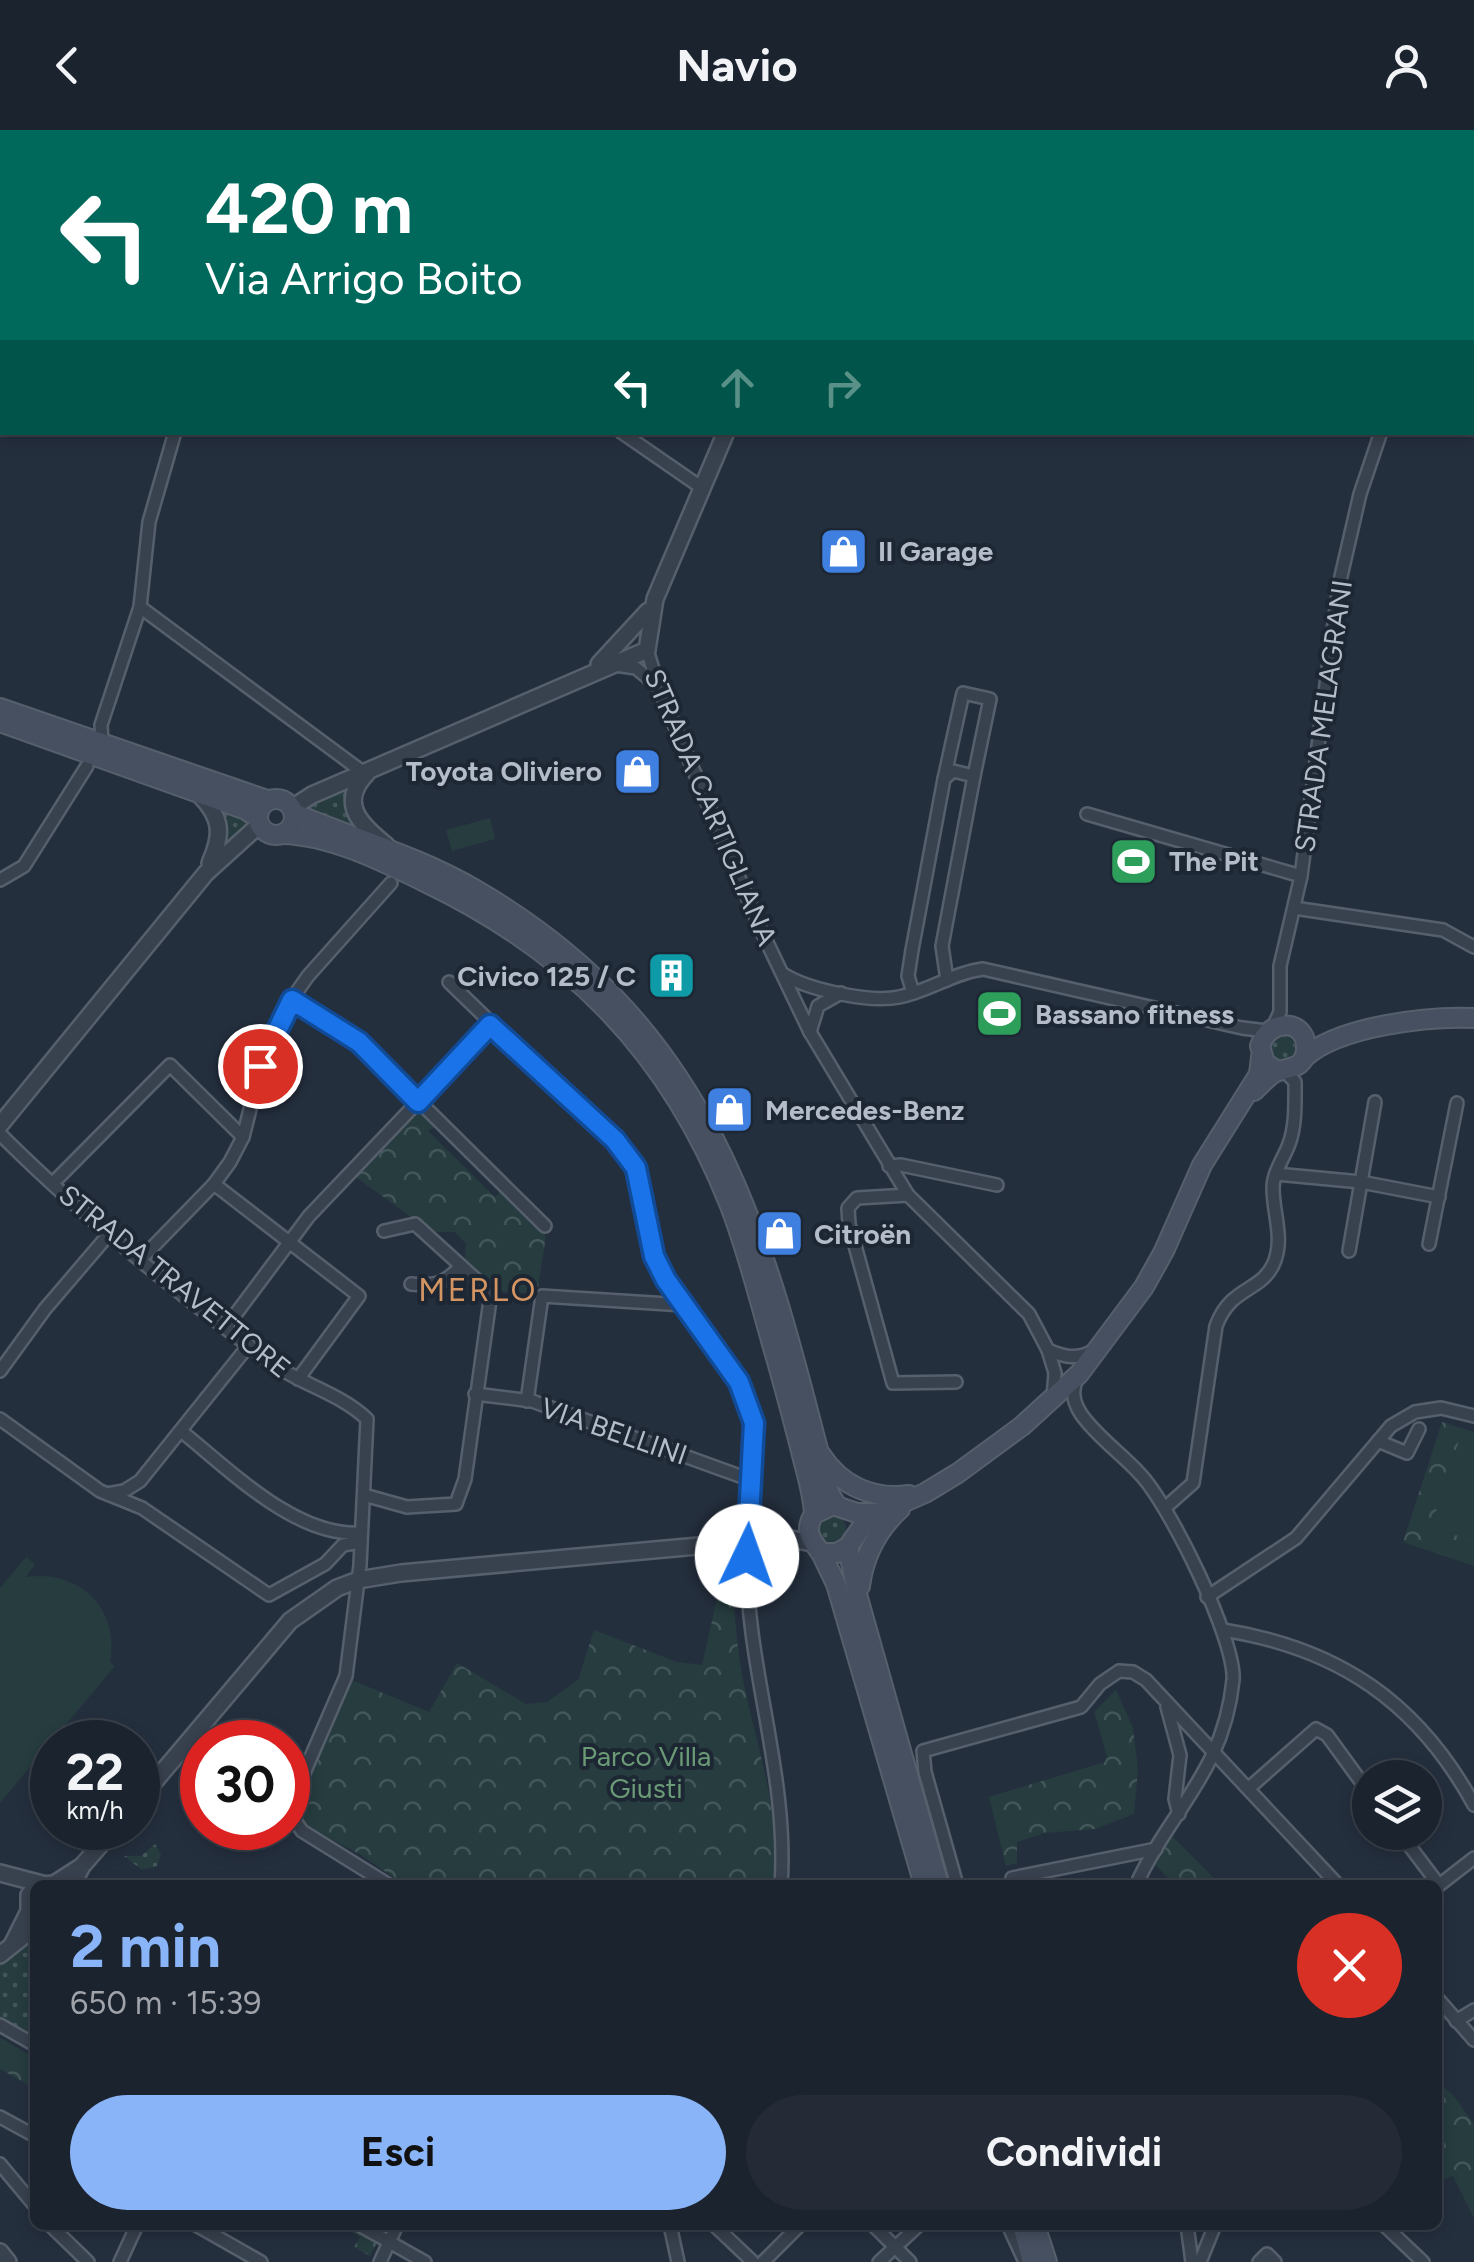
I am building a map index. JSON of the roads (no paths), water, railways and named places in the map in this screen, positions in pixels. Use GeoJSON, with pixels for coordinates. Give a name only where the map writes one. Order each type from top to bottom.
{"type":"FeatureCollection","features":[{"type":"Feature","properties":{"kind":"main road"},"geometry":{"type":"LineString","coordinates":[[0,708],[284,805],[388,846],[472,888],[516,914],[573,957],[623,1004],[656,1043],[703,1116],[743,1201],[759,1242],[829,1494],[854,1521],[858,1598],[939,1880]]}},
{"type":"Feature","properties":{"kind":"main road"},"geometry":{"type":"LineString","coordinates":[[0,722],[246,810],[267,828],[387,864],[463,900],[505,924],[566,968],[644,1053],[690,1123],[730,1206],[781,1373],[812,1517],[809,1536],[836,1584],[923,1880]]}},
{"type":"Feature","properties":{"kind":"main road"},"geometry":{"type":"LineString","coordinates":[[267,828],[260,808],[284,805]]}},
{"type":"Feature","properties":{"kind":"main road"},"geometry":{"type":"LineString","coordinates":[[267,828],[290,828],[284,805]]}},
{"type":"Feature","properties":{"kind":"main road"},"geometry":{"type":"LineString","coordinates":[[1243,1101],[1281,1071],[1330,1041],[1414,1021],[1474,1018]]}},
{"type":"Feature","properties":{"kind":"main road"},"geometry":{"type":"LineString","coordinates":[[1265,1040],[1296,1029],[1325,1037],[1347,1036]]}},
{"type":"Feature","properties":{"kind":"main road"},"geometry":{"type":"LineString","coordinates":[[1296,1029],[1306,1046],[1304,1059]]}},
{"type":"Feature","properties":{"kind":"main road"},"geometry":{"type":"LineString","coordinates":[[1265,1040],[1281,1071]]}},
{"type":"Feature","properties":{"kind":"main road"},"geometry":{"type":"LineString","coordinates":[[858,1598],[862,1565],[889,1519],[987,1452],[1048,1404],[1100,1346],[1151,1276],[1202,1166],[1259,1074],[1265,1040]]}},
{"type":"Feature","properties":{"kind":"main road"},"geometry":{"type":"LineString","coordinates":[[818,1450],[850,1485],[868,1493],[918,1496]]}},
{"type":"Feature","properties":{"kind":"main road"},"geometry":{"type":"LineString","coordinates":[[816,1548],[837,1552],[868,1518],[918,1496]]}},
{"type":"Feature","properties":{"kind":"main road"},"geometry":{"type":"LineString","coordinates":[[812,1517],[826,1506],[880,1512]]}},
{"type":"Feature","properties":{"kind":"main road"},"geometry":{"type":"LineString","coordinates":[[1023,2230],[1032,2262]]}},
{"type":"Feature","properties":{"kind":"main road"},"geometry":{"type":"LineString","coordinates":[[1037,2230],[1047,2262]]}},
{"type":"Feature","properties":{"kind":"street"},"geometry":{"type":"LineString","coordinates":[[102,743],[101,725],[140,607],[149,522],[174,435]]}},
{"type":"Feature","properties":{"kind":"street"},"geometry":{"type":"LineString","coordinates":[[625,435],[702,488]]}},
{"type":"Feature","properties":{"kind":"street","name":"STRADA CARTIGLIANA"},"geometry":{"type":"LineString","coordinates":[[725,435],[655,599],[647,650],[660,692],[780,972],[810,1032],[908,1195],[1029,1314],[1055,1373],[1048,1404]]}},
{"type":"Feature","properties":{"kind":"street","name":"STRADA MELAGRANI"},"geometry":{"type":"LineString","coordinates":[[1265,1040],[1278,1018],[1280,966],[1301,876],[1340,585],[1360,494],[1380,435]]}},
{"type":"Feature","properties":{"kind":"street"},"geometry":{"type":"LineString","coordinates":[[597,669],[640,622],[655,599]]}},
{"type":"Feature","properties":{"kind":"street"},"geometry":{"type":"LineString","coordinates":[[140,607],[369,770]]}},
{"type":"Feature","properties":{"kind":"street"},"geometry":{"type":"LineString","coordinates":[[284,805],[647,650]]}},
{"type":"Feature","properties":{"kind":"street"},"geometry":{"type":"LineString","coordinates":[[597,669],[636,668],[649,676],[660,692]]}},
{"type":"Feature","properties":{"kind":"street"},"geometry":{"type":"LineString","coordinates":[[914,992],[908,976],[963,693],[990,698],[942,946],[947,980]]}},
{"type":"Feature","properties":{"kind":"street"},"geometry":{"type":"LineString","coordinates":[[0,880],[24,866],[87,766]]}},
{"type":"Feature","properties":{"kind":"street"},"geometry":{"type":"LineString","coordinates":[[369,770],[356,788],[355,812],[366,829],[388,846]]}},
{"type":"Feature","properties":{"kind":"street"},"geometry":{"type":"LineString","coordinates":[[944,779],[954,771],[974,776]]}},
{"type":"Feature","properties":{"kind":"street"},"geometry":{"type":"LineString","coordinates":[[197,792],[220,821],[216,850],[206,873]]}},
{"type":"Feature","properties":{"kind":"street"},"geometry":{"type":"LineString","coordinates":[[1087,814],[1301,876]]}},
{"type":"Feature","properties":{"kind":"street"},"geometry":{"type":"LineString","coordinates":[[0,1125],[206,873],[238,842],[267,828]]}},
{"type":"Feature","properties":{"kind":"street"},"geometry":{"type":"LineString","coordinates":[[141,1259],[214,1184],[230,1162],[243,1137],[260,1066],[292,1000],[308,976],[391,883]]}},
{"type":"Feature","properties":{"kind":"street"},"geometry":{"type":"LineString","coordinates":[[1294,908],[1443,930],[1474,947]]}},
{"type":"Feature","properties":{"kind":"street"},"geometry":{"type":"LineString","coordinates":[[795,1004],[821,994],[897,998],[983,969],[1242,1028],[1265,1040]]}},
{"type":"Feature","properties":{"kind":"street"},"geometry":{"type":"LineString","coordinates":[[780,972],[821,994]]}},
{"type":"Feature","properties":{"kind":"street"},"geometry":{"type":"LineString","coordinates":[[449,982],[620,1146],[636,1168],[654,1256],[739,1382],[747,1402],[754,1423],[748,1542],[750,1608],[778,1795],[781,1880]]}},
{"type":"Feature","properties":{"kind":"street"},"geometry":{"type":"LineString","coordinates":[[810,1032],[821,994]]}},
{"type":"Feature","properties":{"kind":"street"},"geometry":{"type":"LineString","coordinates":[[292,1000],[359,1042],[545,1226]]}},
{"type":"Feature","properties":{"kind":"street"},"geometry":{"type":"LineString","coordinates":[[1280,1002],[1296,1029]]}},
{"type":"Feature","properties":{"kind":"street"},"geometry":{"type":"LineString","coordinates":[[226,1326],[309,1216],[490,1025]]}},
{"type":"Feature","properties":{"kind":"street"},"geometry":{"type":"LineString","coordinates":[[1295,1094],[1304,1059]]}},
{"type":"Feature","properties":{"kind":"street"},"geometry":{"type":"LineString","coordinates":[[53,1183],[170,1066],[243,1137]]}},
{"type":"Feature","properties":{"kind":"street"},"geometry":{"type":"LineString","coordinates":[[1166,1508],[1193,1483],[1216,1326],[1222,1311],[1230,1299],[1272,1268],[1280,1245],[1273,1184],[1292,1140],[1295,1094],[1295,1082],[1281,1071]]}},
{"type":"Feature","properties":{"kind":"street"},"geometry":{"type":"LineString","coordinates":[[1350,1251],[1375,1102]]}},
{"type":"Feature","properties":{"kind":"street"},"geometry":{"type":"LineString","coordinates":[[1429,1244],[1457,1102]]}},
{"type":"Feature","properties":{"kind":"street","name":"STRADA TRAVETTORE"},"geometry":{"type":"LineString","coordinates":[[0,1134],[110,1233],[249,1345],[368,1419],[358,1580],[346,1676],[288,1810],[302,1831],[381,1880]]}},
{"type":"Feature","properties":{"kind":"street"},"geometry":{"type":"LineString","coordinates":[[890,1166],[996,1184]]}},
{"type":"Feature","properties":{"kind":"street"},"geometry":{"type":"LineString","coordinates":[[1276,1174],[1361,1182],[1439,1198]]}},
{"type":"Feature","properties":{"kind":"street"},"geometry":{"type":"LineString","coordinates":[[214,1184],[359,1296],[298,1379]]}},
{"type":"Feature","properties":{"kind":"street"},"geometry":{"type":"LineString","coordinates":[[908,1195],[857,1198],[848,1208],[848,1224],[893,1384],[956,1382]]}},
{"type":"Feature","properties":{"kind":"street"},"geometry":{"type":"LineString","coordinates":[[364,1496],[407,1507],[456,1504],[465,1480],[492,1294],[415,1224],[384,1231]]}},
{"type":"Feature","properties":{"kind":"street"},"geometry":{"type":"LineString","coordinates":[[0,1371],[45,1309],[110,1233]]}},
{"type":"Feature","properties":{"kind":"street"},"geometry":{"type":"LineString","coordinates":[[411,1284],[436,1286],[448,1281],[462,1266]]}},
{"type":"Feature","properties":{"kind":"street"},"geometry":{"type":"LineString","coordinates":[[527,1401],[542,1296],[684,1305]]}},
{"type":"Feature","properties":{"kind":"street"},"geometry":{"type":"LineString","coordinates":[[107,1494],[124,1491],[140,1481],[249,1345]]}},
{"type":"Feature","properties":{"kind":"street"},"geometry":{"type":"LineString","coordinates":[[1048,1350],[1078,1357],[1100,1346]]}},
{"type":"Feature","properties":{"kind":"street"},"geometry":{"type":"LineString","coordinates":[[1078,1374],[1073,1393],[1080,1412],[1142,1474],[1166,1508],[1223,1630],[1233,1677],[1216,1754],[1139,1880]]}},
{"type":"Feature","properties":{"kind":"street","name":"VIA BELLINI"},"geometry":{"type":"LineString","coordinates":[[475,1394],[527,1401],[750,1480]]}},
{"type":"Feature","properties":{"kind":"street"},"geometry":{"type":"LineString","coordinates":[[1048,1404],[1080,1412]]}},
{"type":"Feature","properties":{"kind":"street"},"geometry":{"type":"LineString","coordinates":[[1207,1597],[1296,1538],[1391,1426],[1415,1412],[1441,1408],[1474,1416]]}},
{"type":"Feature","properties":{"kind":"street"},"geometry":{"type":"LineString","coordinates":[[0,1419],[107,1494],[142,1508],[268,1595],[332,1557],[343,1544],[360,1538]]}},
{"type":"Feature","properties":{"kind":"street"},"geometry":{"type":"LineString","coordinates":[[1378,1441],[1407,1452],[1419,1428]]}},
{"type":"Feature","properties":{"kind":"street"},"geometry":{"type":"LineString","coordinates":[[181,1431],[260,1494],[310,1526],[329,1543],[332,1557]]}},
{"type":"Feature","properties":{"kind":"street"},"geometry":{"type":"LineString","coordinates":[[140,1481],[142,1508]]}},
{"type":"Feature","properties":{"kind":"street"},"geometry":{"type":"LineString","coordinates":[[786,1538],[812,1517]]}},
{"type":"Feature","properties":{"kind":"street"},"geometry":{"type":"LineString","coordinates":[[310,1526],[360,1538]]}},
{"type":"Feature","properties":{"kind":"street"},"geometry":{"type":"LineString","coordinates":[[160,1775],[290,1621],[322,1596],[358,1580],[786,1538],[816,1548]]}},
{"type":"Feature","properties":{"kind":"street"},"geometry":{"type":"LineString","coordinates":[[1223,1630],[1246,1633],[1324,1658],[1363,1677],[1386,1693],[1436,1745],[1474,1804]]}},
{"type":"Feature","properties":{"kind":"street"},"geometry":{"type":"LineString","coordinates":[[956,1880],[923,1751],[1082,1707],[1100,1684],[1119,1671],[1133,1672],[1146,1680],[1333,1880]]}},
{"type":"Feature","properties":{"kind":"street"},"geometry":{"type":"LineString","coordinates":[[1165,1703],[1180,1754],[1175,1800],[1180,1814]]}},
{"type":"Feature","properties":{"kind":"street"},"geometry":{"type":"LineString","coordinates":[[1250,1788],[1316,1729],[1327,1735],[1352,1769]]}},
{"type":"Feature","properties":{"kind":"street"},"geometry":{"type":"LineString","coordinates":[[1012,1880],[1156,1849]]}},
{"type":"Feature","properties":{"kind":"street"},"geometry":{"type":"LineString","coordinates":[[75,1880],[96,1850]]}},
{"type":"Feature","properties":{"kind":"street"},"geometry":{"type":"LineString","coordinates":[[1412,1850],[1434,1880]]}},
{"type":"Feature","properties":{"kind":"street"},"geometry":{"type":"LineString","coordinates":[[1442,1882],[1474,1858]]}},
{"type":"Feature","properties":{"kind":"street"},"geometry":{"type":"LineString","coordinates":[[61,1880],[82,1866]]}},
{"type":"Feature","properties":{"kind":"street"},"geometry":{"type":"LineString","coordinates":[[0,1955],[13,1943],[30,1911]]}},
{"type":"Feature","properties":{"kind":"street"},"geometry":{"type":"LineString","coordinates":[[1442,2004],[1474,2040]]}},
{"type":"Feature","properties":{"kind":"street"},"geometry":{"type":"LineString","coordinates":[[1456,2021],[1474,2010]]}},
{"type":"Feature","properties":{"kind":"street"},"geometry":{"type":"LineString","coordinates":[[0,2026],[30,2042]]}},
{"type":"Feature","properties":{"kind":"street"},"geometry":{"type":"LineString","coordinates":[[0,2117],[30,2133]]}},
{"type":"Feature","properties":{"kind":"street"},"geometry":{"type":"LineString","coordinates":[[0,2164],[30,2200]]}},
{"type":"Feature","properties":{"kind":"street"},"geometry":{"type":"LineString","coordinates":[[55,2230],[88,2262]]}},
{"type":"Feature","properties":{"kind":"street"},"geometry":{"type":"LineString","coordinates":[[120,2262],[134,2230]]}},
{"type":"Feature","properties":{"kind":"street"},"geometry":{"type":"LineString","coordinates":[[205,2230],[261,2262]]}},
{"type":"Feature","properties":{"kind":"street"},"geometry":{"type":"LineString","coordinates":[[368,2230],[424,2262]]}},
{"type":"Feature","properties":{"kind":"street"},"geometry":{"type":"LineString","coordinates":[[380,2262],[394,2230]]}},
{"type":"Feature","properties":{"kind":"street"},"geometry":{"type":"LineString","coordinates":[[671,2230],[678,2262]]}},
{"type":"Feature","properties":{"kind":"street"},"geometry":{"type":"LineString","coordinates":[[719,2230],[753,2262]]}},
{"type":"Feature","properties":{"kind":"street"},"geometry":{"type":"LineString","coordinates":[[763,2262],[795,2230]]}},
{"type":"Feature","properties":{"kind":"street"},"geometry":{"type":"LineString","coordinates":[[878,2230],[910,2262]]}},
{"type":"Feature","properties":{"kind":"street"},"geometry":{"type":"LineString","coordinates":[[879,2262],[913,2230]]}},
{"type":"Feature","properties":{"kind":"street"},"geometry":{"type":"LineString","coordinates":[[1010,2230],[1024,2262]]}},
{"type":"Feature","properties":{"kind":"street"},"geometry":{"type":"LineString","coordinates":[[1188,2230],[1192,2262]]}},
{"type":"Feature","properties":{"kind":"street"},"geometry":{"type":"LineString","coordinates":[[1200,2262],[1213,2230]]}},
{"type":"Feature","properties":{"kind":"street"},"geometry":{"type":"LineString","coordinates":[[1389,2230],[1423,2262]]}},
{"type":"Feature","properties":{"kind":"street"},"geometry":{"type":"LineString","coordinates":[[0,2252],[8,2262]]}},
{"type":"Feature","properties":{"kind":"street"},"geometry":{"type":"LineString","coordinates":[[1259,2262],[1267,2254],[1276,2262]]}},
{"type":"Feature","properties":{"kind":"place","name":"Il Garage"},"geometry":{"type":"Point","coordinates":[843,551]}},
{"type":"Feature","properties":{"kind":"place","name":"Toyota Oliviero"},"geometry":{"type":"Point","coordinates":[637,771]}},
{"type":"Feature","properties":{"kind":"place","name":"The Pit"},"geometry":{"type":"Point","coordinates":[1134,861]}},
{"type":"Feature","properties":{"kind":"place","name":"Civico 125 / C"},"geometry":{"type":"Point","coordinates":[671,976]}},
{"type":"Feature","properties":{"kind":"place","name":"Bassano fitness"},"geometry":{"type":"Point","coordinates":[1000,1014]}},
{"type":"Feature","properties":{"kind":"place","name":"Mercedes-Benz"},"geometry":{"type":"Point","coordinates":[730,1110]}},
{"type":"Feature","properties":{"kind":"place","name":"Citroën"},"geometry":{"type":"Point","coordinates":[779,1234]}},
{"type":"Feature","properties":{"kind":"district","name":"MERLO"},"geometry":{"type":"Point","coordinates":[478,1290]}},
{"type":"Feature","properties":{"kind":"park label","name":"Parco Villa Giusti"},"geometry":{"type":"Point","coordinates":[646,1772]}}]}
